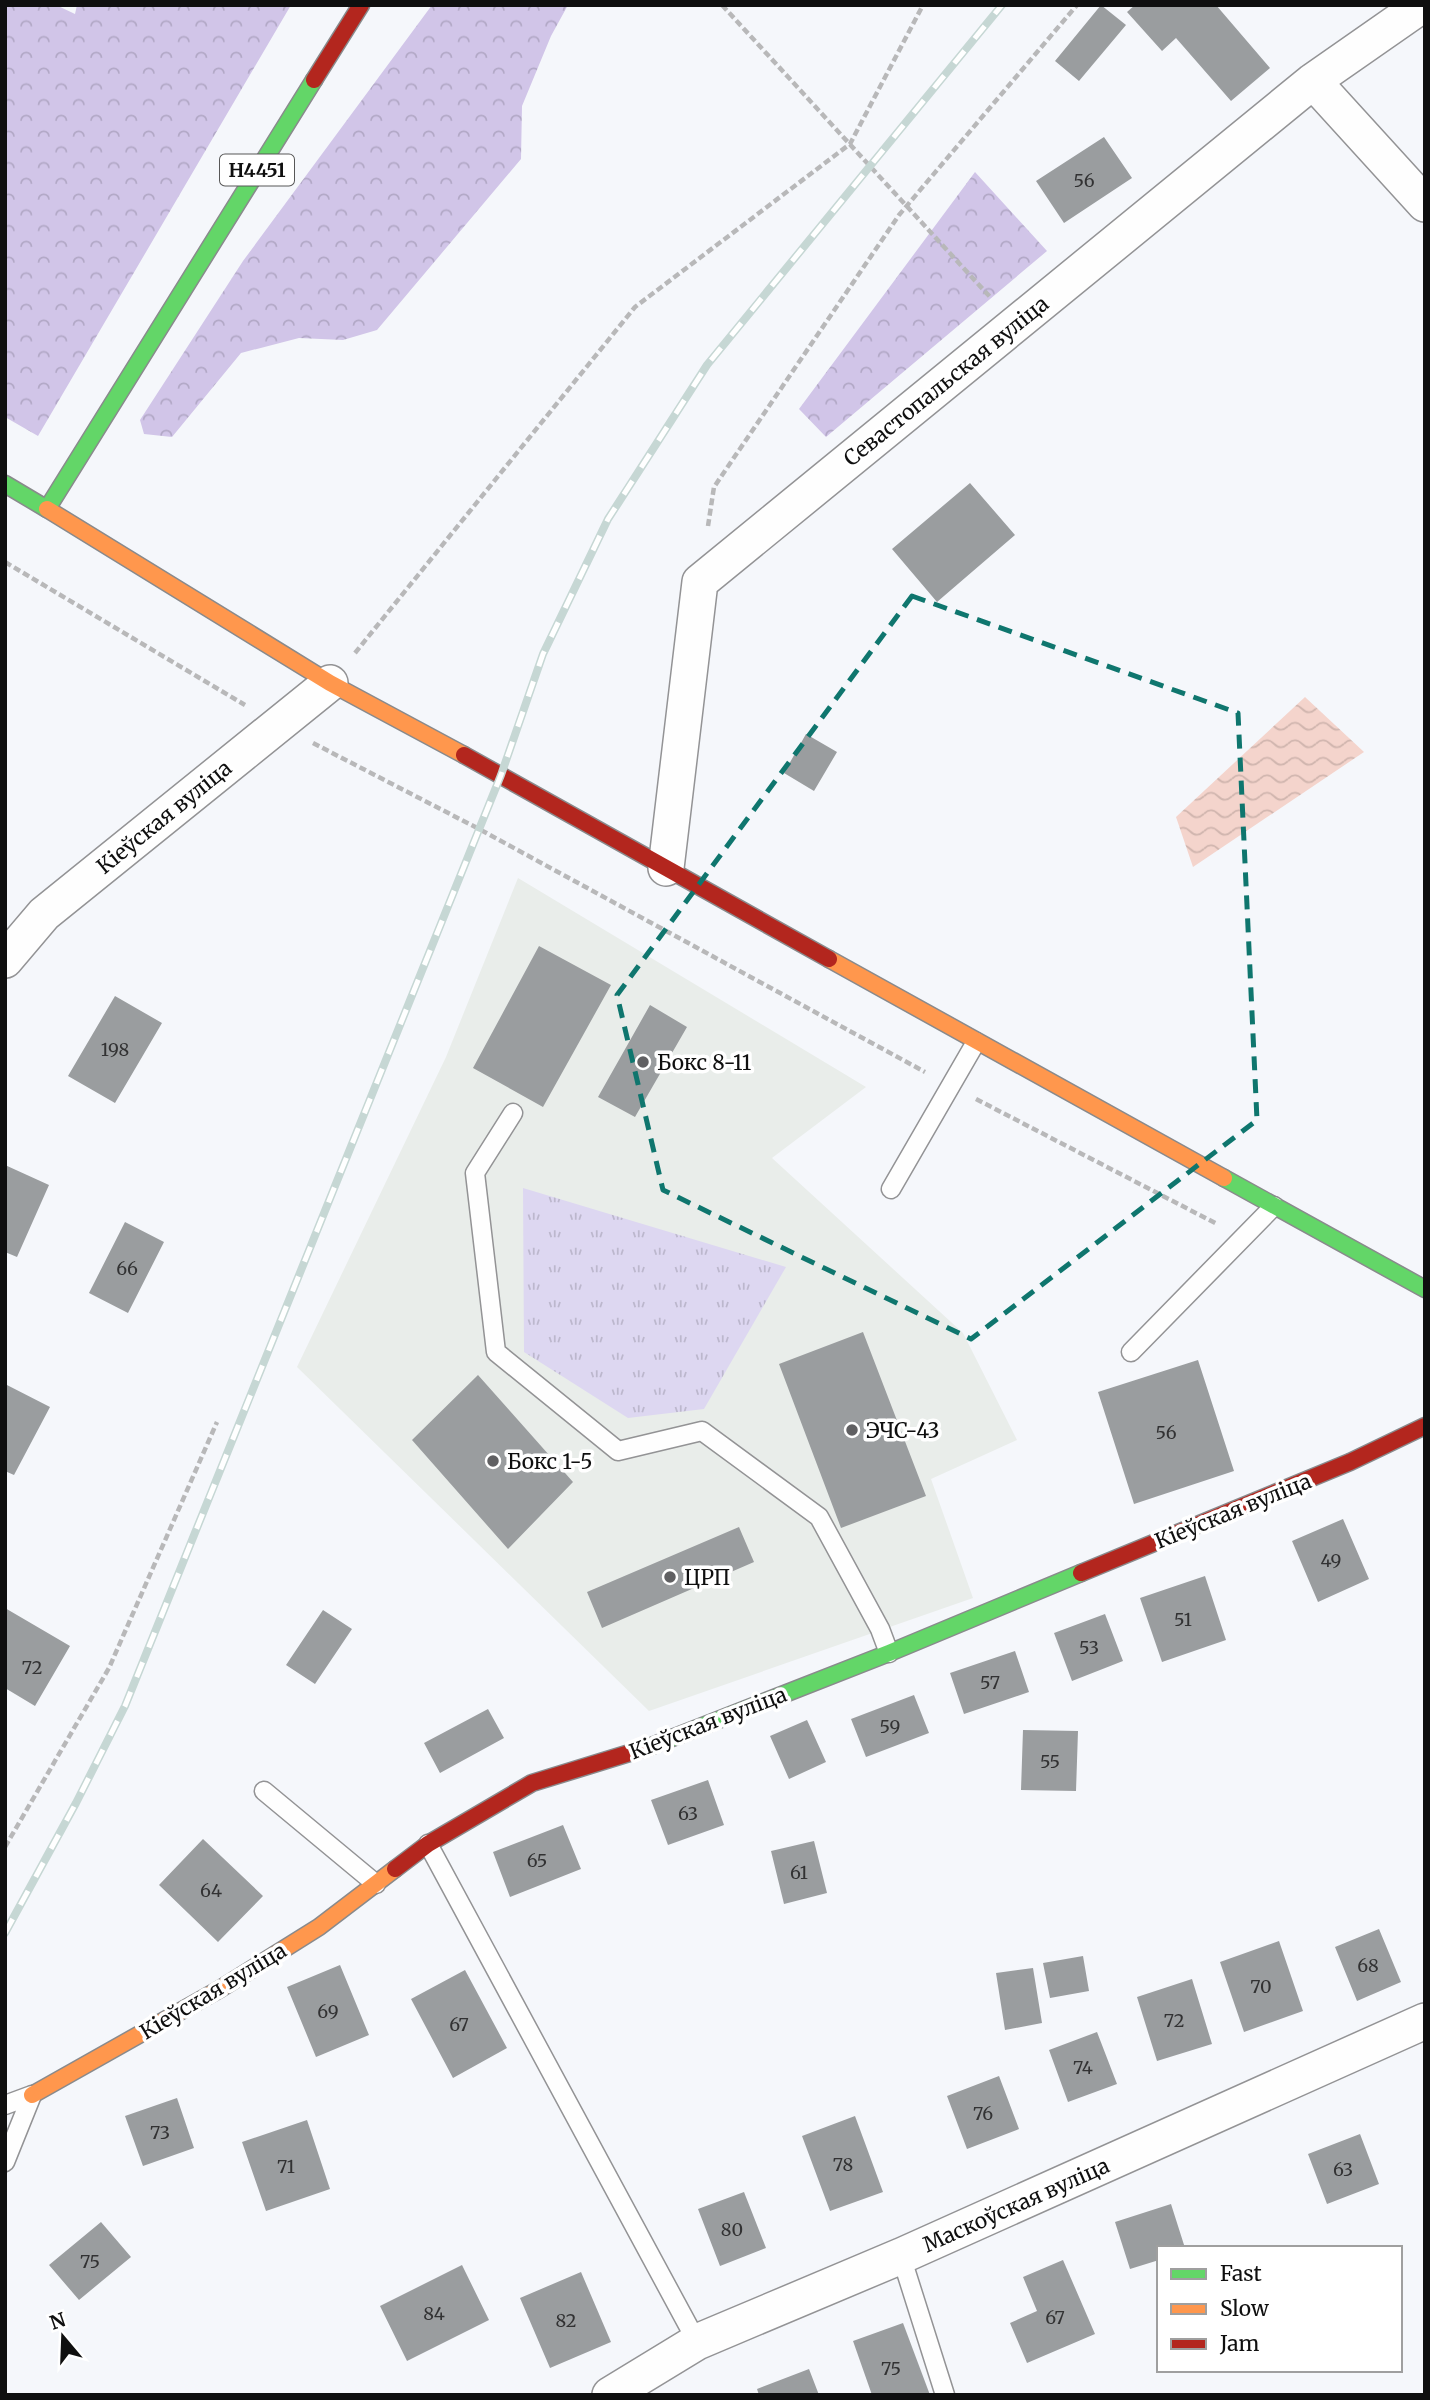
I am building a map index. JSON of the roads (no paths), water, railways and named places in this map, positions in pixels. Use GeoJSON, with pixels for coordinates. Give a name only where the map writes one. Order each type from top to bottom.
{"type":"FeatureCollection","features":[{"type":"Feature","properties":{"kind":"main road","name":"Н4451"},"geometry":{"type":"LineString","coordinates":[[47,509],[361,5]]}},
{"type":"Feature","properties":{"kind":"main road"},"geometry":{"type":"LineString","coordinates":[[5,484],[331,683],[1425,1289]]}},
{"type":"Feature","properties":{"kind":"main road","name":"Кіеўская вуліца"},"geometry":{"type":"LineString","coordinates":[[32,2095],[220,1989],[319,1927],[428,1844],[533,1783],[652,1746],[889,1653],[1350,1462],[1425,1426]]}},
{"type":"Feature","properties":{"kind":"street","name":"Севастопальская вуліца"},"geometry":{"type":"LineString","coordinates":[[667,868],[700,582],[1313,81],[1422,5]]}},
{"type":"Feature","properties":{"kind":"street"},"geometry":{"type":"LineString","coordinates":[[1313,81],[1425,204]]}},
{"type":"Feature","properties":{"kind":"street","name":"Кіеўская вуліца"},"geometry":{"type":"LineString","coordinates":[[5,960],[44,914],[331,683]]}},
{"type":"Feature","properties":{"kind":"street","name":"Маскоўская вуліца"},"geometry":{"type":"LineString","coordinates":[[610,2395],[697,2342],[901,2256],[1425,2021]]}},
{"type":"Feature","properties":{"kind":"lane"},"geometry":{"type":"LineString","coordinates":[[891,1189],[976,1042]]}},
{"type":"Feature","properties":{"kind":"lane"},"geometry":{"type":"LineString","coordinates":[[513,1112],[475,1173],[496,1352],[618,1451],[702,1432],[820,1517],[880,1629],[889,1653]]}},
{"type":"Feature","properties":{"kind":"lane"},"geometry":{"type":"LineString","coordinates":[[1131,1352],[1274,1206]]}},
{"type":"Feature","properties":{"kind":"lane"},"geometry":{"type":"LineString","coordinates":[[264,1791],[376,1884]]}},
{"type":"Feature","properties":{"kind":"lane"},"geometry":{"type":"LineString","coordinates":[[428,1844],[697,2342]]}},
{"type":"Feature","properties":{"kind":"lane"},"geometry":{"type":"LineString","coordinates":[[5,2105],[32,2095]]}},
{"type":"Feature","properties":{"kind":"lane"},"geometry":{"type":"LineString","coordinates":[[5,2162],[32,2095]]}},
{"type":"Feature","properties":{"kind":"lane"},"geometry":{"type":"LineString","coordinates":[[901,2256],[945,2395]]}},
{"type":"Feature","properties":{"kind":"water"},"geometry":{"type":"Polygon","coordinates":[[[1305,697],[1364,752],[1193,867],[1176,817],[1305,697]]]}},
{"type":"Feature","properties":{"kind":"railway"},"geometry":{"type":"LineString","coordinates":[[5,1933],[125,1706],[501,775],[543,654],[608,519],[707,365],[1002,5]]}},
{"type":"Feature","properties":{"kind":"place","name":"Бокс 8-11"},"geometry":{"type":"Point","coordinates":[643,1062]}},
{"type":"Feature","properties":{"kind":"place","name":"ЭЧС-43"},"geometry":{"type":"Point","coordinates":[852,1430]}},
{"type":"Feature","properties":{"kind":"place","name":"Бокс 1-5"},"geometry":{"type":"Point","coordinates":[493,1461]}},
{"type":"Feature","properties":{"kind":"place","name":"ЦРП"},"geometry":{"type":"Point","coordinates":[670,1577]}}]}
